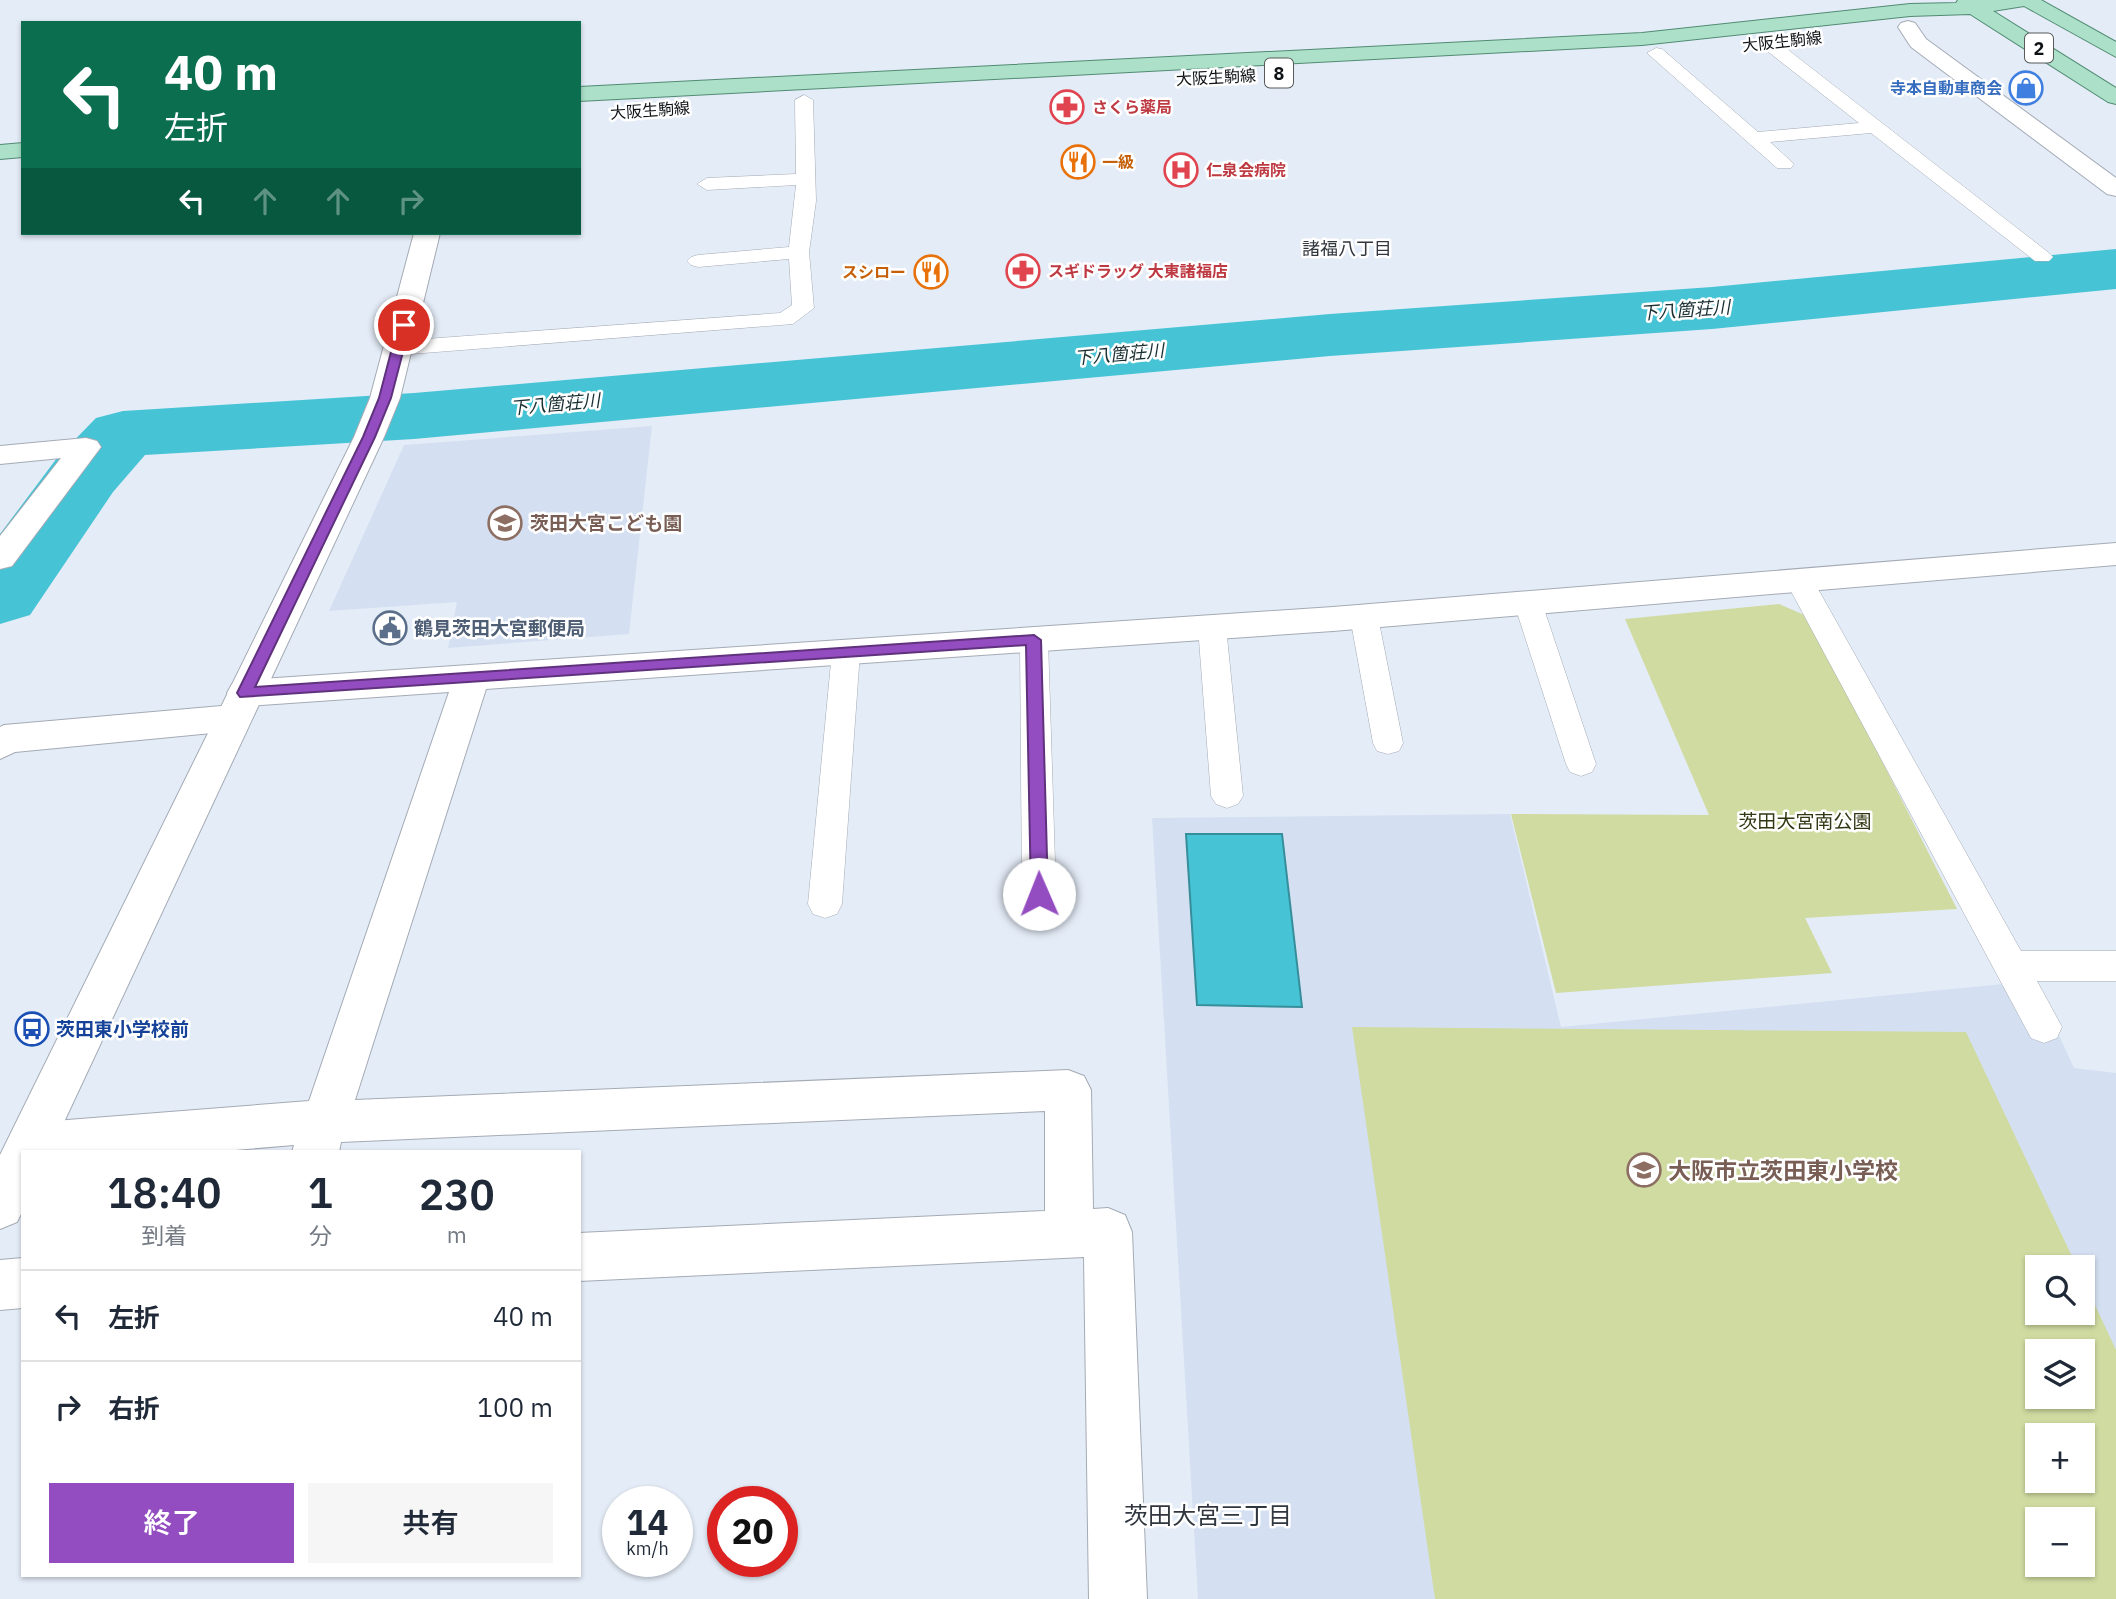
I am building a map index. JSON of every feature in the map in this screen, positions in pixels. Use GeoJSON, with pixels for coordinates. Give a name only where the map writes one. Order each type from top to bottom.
{"type":"FeatureCollection","features":[{"type":"Feature","properties":{"kind":"main road","name":"大阪生駒線"},"geometry":{"type":"LineString","coordinates":[[581,93],[1642,38],[2027,0]]}},
{"type":"Feature","properties":{"kind":"main road","name":"2"},"geometry":{"type":"LineString","coordinates":[[2027,0],[2116,51]]}},
{"type":"Feature","properties":{"kind":"main road","name":"大阪生駒線"},"geometry":{"type":"LineString","coordinates":[[581,114],[1656,53],[1934,23],[1968,4]]}},
{"type":"Feature","properties":{"kind":"main road","name":"2"},"geometry":{"type":"LineString","coordinates":[[1968,4],[2116,97]]}},
{"type":"Feature","properties":{"kind":"main road"},"geometry":{"type":"LineString","coordinates":[[0,131],[21,130]]}},
{"type":"Feature","properties":{"kind":"main road"},"geometry":{"type":"LineString","coordinates":[[0,152],[21,150]]}},
{"type":"Feature","properties":{"kind":"street"},"geometry":{"type":"LineString","coordinates":[[1908,27],[1918,43],[2116,189]]}},
{"type":"Feature","properties":{"kind":"street"},"geometry":{"type":"LineString","coordinates":[[27,1150],[369,437],[385,398],[426,235]]}},
{"type":"Feature","properties":{"kind":"street"},"geometry":{"type":"LineString","coordinates":[[0,455],[86,447],[0,558]]}},
{"type":"Feature","properties":{"kind":"street"},"geometry":{"type":"LineString","coordinates":[[0,745],[4,739],[239,706],[472,678],[1364,617],[2116,554]]}},
{"type":"Feature","properties":{"kind":"street"},"geometry":{"type":"LineString","coordinates":[[320,1137],[472,678]]}},
{"type":"Feature","properties":{"kind":"street"},"geometry":{"type":"LineString","coordinates":[[65,1150],[320,1137],[1068,1090],[1069,1234]]}},
{"type":"Feature","properties":{"kind":"street"},"geometry":{"type":"LineString","coordinates":[[0,1206],[21,1162]]}},
{"type":"Feature","properties":{"kind":"street"},"geometry":{"type":"LineString","coordinates":[[581,1257],[1108,1232],[1118,1599]]}},
{"type":"Feature","properties":{"kind":"street"},"geometry":{"type":"LineString","coordinates":[[0,1284],[21,1283]]}},
{"type":"Feature","properties":{"kind":"lane"},"geometry":{"type":"LineString","coordinates":[[1768,43],[2042,257]]}},
{"type":"Feature","properties":{"kind":"lane"},"geometry":{"type":"LineString","coordinates":[[1656,53],[1784,164]]}},
{"type":"Feature","properties":{"kind":"lane"},"geometry":{"type":"LineString","coordinates":[[398,348],[785,319],[803,308],[799,251],[806,201],[804,100]]}},
{"type":"Feature","properties":{"kind":"lane"},"geometry":{"type":"LineString","coordinates":[[1754,138],[1874,127]]}},
{"type":"Feature","properties":{"kind":"lane"},"geometry":{"type":"LineString","coordinates":[[707,184],[805,179]]}},
{"type":"Feature","properties":{"kind":"lane"},"geometry":{"type":"LineString","coordinates":[[698,261],[799,251]]}},
{"type":"Feature","properties":{"kind":"lane"},"geometry":{"type":"LineString","coordinates":[[1800,580],[2044,1027]]}},
{"type":"Feature","properties":{"kind":"lane"},"geometry":{"type":"LineString","coordinates":[[1528,603],[1581,764]]}},
{"type":"Feature","properties":{"kind":"lane"},"geometry":{"type":"LineString","coordinates":[[1364,617],[1388,743]]}},
{"type":"Feature","properties":{"kind":"lane"},"geometry":{"type":"LineString","coordinates":[[1212,627],[1227,796]]}},
{"type":"Feature","properties":{"kind":"lane"},"geometry":{"type":"LineString","coordinates":[[1034,640],[1039,894]]}},
{"type":"Feature","properties":{"kind":"lane"},"geometry":{"type":"LineString","coordinates":[[825,904],[846,652]]}},
{"type":"Feature","properties":{"kind":"lane"},"geometry":{"type":"LineString","coordinates":[[2010,966],[2116,966]]}},
{"type":"Feature","properties":{"kind":"shaded area","name":"茨田大宮こども園"},"geometry":{"type":"Polygon","coordinates":[[[652,426],[629,634],[448,648],[457,602],[329,611],[404,445],[652,426]]]}},
{"type":"Feature","properties":{"kind":"shaded area","name":"大阪市立茨田東小学校"},"geometry":{"type":"Polygon","coordinates":[[[1510,814],[1561,1027],[2034,981],[2074,1068],[2116,1073],[2116,1599],[1198,1599],[1152,818],[1510,814]]]}},
{"type":"Feature","properties":{"kind":"green space","name":"茨田大宮南公園"},"geometry":{"type":"Polygon","coordinates":[[[1779,604],[1809,617],[1957,909],[1805,918],[1832,973],[1556,993],[1511,814],[1709,815],[1625,619],[1779,604]]]}},
{"type":"Feature","properties":{"kind":"green space"},"geometry":{"type":"Polygon","coordinates":[[[1352,1027],[1966,1032],[2071,1255],[2025,1255],[2025,1325],[2095,1325],[2095,1305],[2116,1350],[2116,1599],[1435,1599],[1352,1027]]]}},
{"type":"Feature","properties":{"kind":"water"},"geometry":{"type":"Polygon","coordinates":[[[1186,834],[1282,834],[1302,1007],[1197,1005],[1186,834]]]}},
{"type":"Feature","properties":{"kind":"waterway","name":"下八箇荘川"},"geometry":{"type":"LineString","coordinates":[[0,595],[85,475],[123,434],[414,416],[1330,335],[1712,308],[2116,269]]}},
{"type":"Feature","properties":{"kind":"place","name":"寺本自動車商会"},"geometry":{"type":"Point","coordinates":[2026,88]}},
{"type":"Feature","properties":{"kind":"place","name":"さくら薬局"},"geometry":{"type":"Point","coordinates":[1067,107]}},
{"type":"Feature","properties":{"kind":"place","name":"一級"},"geometry":{"type":"Point","coordinates":[1078,162]}},
{"type":"Feature","properties":{"kind":"place","name":"仁泉会病院"},"geometry":{"type":"Point","coordinates":[1181,170]}},
{"type":"Feature","properties":{"kind":"place","name":"スギドラッグ 大東諸福店"},"geometry":{"type":"Point","coordinates":[1023,271]}},
{"type":"Feature","properties":{"kind":"place","name":"スシロー"},"geometry":{"type":"Point","coordinates":[931,272]}},
{"type":"Feature","properties":{"kind":"place","name":"茨田大宮こども園"},"geometry":{"type":"Point","coordinates":[505,523]}},
{"type":"Feature","properties":{"kind":"place","name":"鶴見茨田大宮郵便局"},"geometry":{"type":"Point","coordinates":[390,628]}},
{"type":"Feature","properties":{"kind":"place","name":"茨田東小学校前"},"geometry":{"type":"Point","coordinates":[32,1029]}},
{"type":"Feature","properties":{"kind":"place","name":"大阪市立茨田東小学校"},"geometry":{"type":"Point","coordinates":[1644,1170]}},
{"type":"Feature","properties":{"kind":"district","name":"諸福八丁目"},"geometry":{"type":"Point","coordinates":[1347,248]}},
{"type":"Feature","properties":{"kind":"district","name":"茨田大宮三丁目"},"geometry":{"type":"Point","coordinates":[1208,1515]}},
{"type":"Feature","properties":{"kind":"route"},"geometry":{"type":"LineString","coordinates":[[404,325],[385,398],[369,437],[245,693],[1034,640],[1039,894]]}}]}
